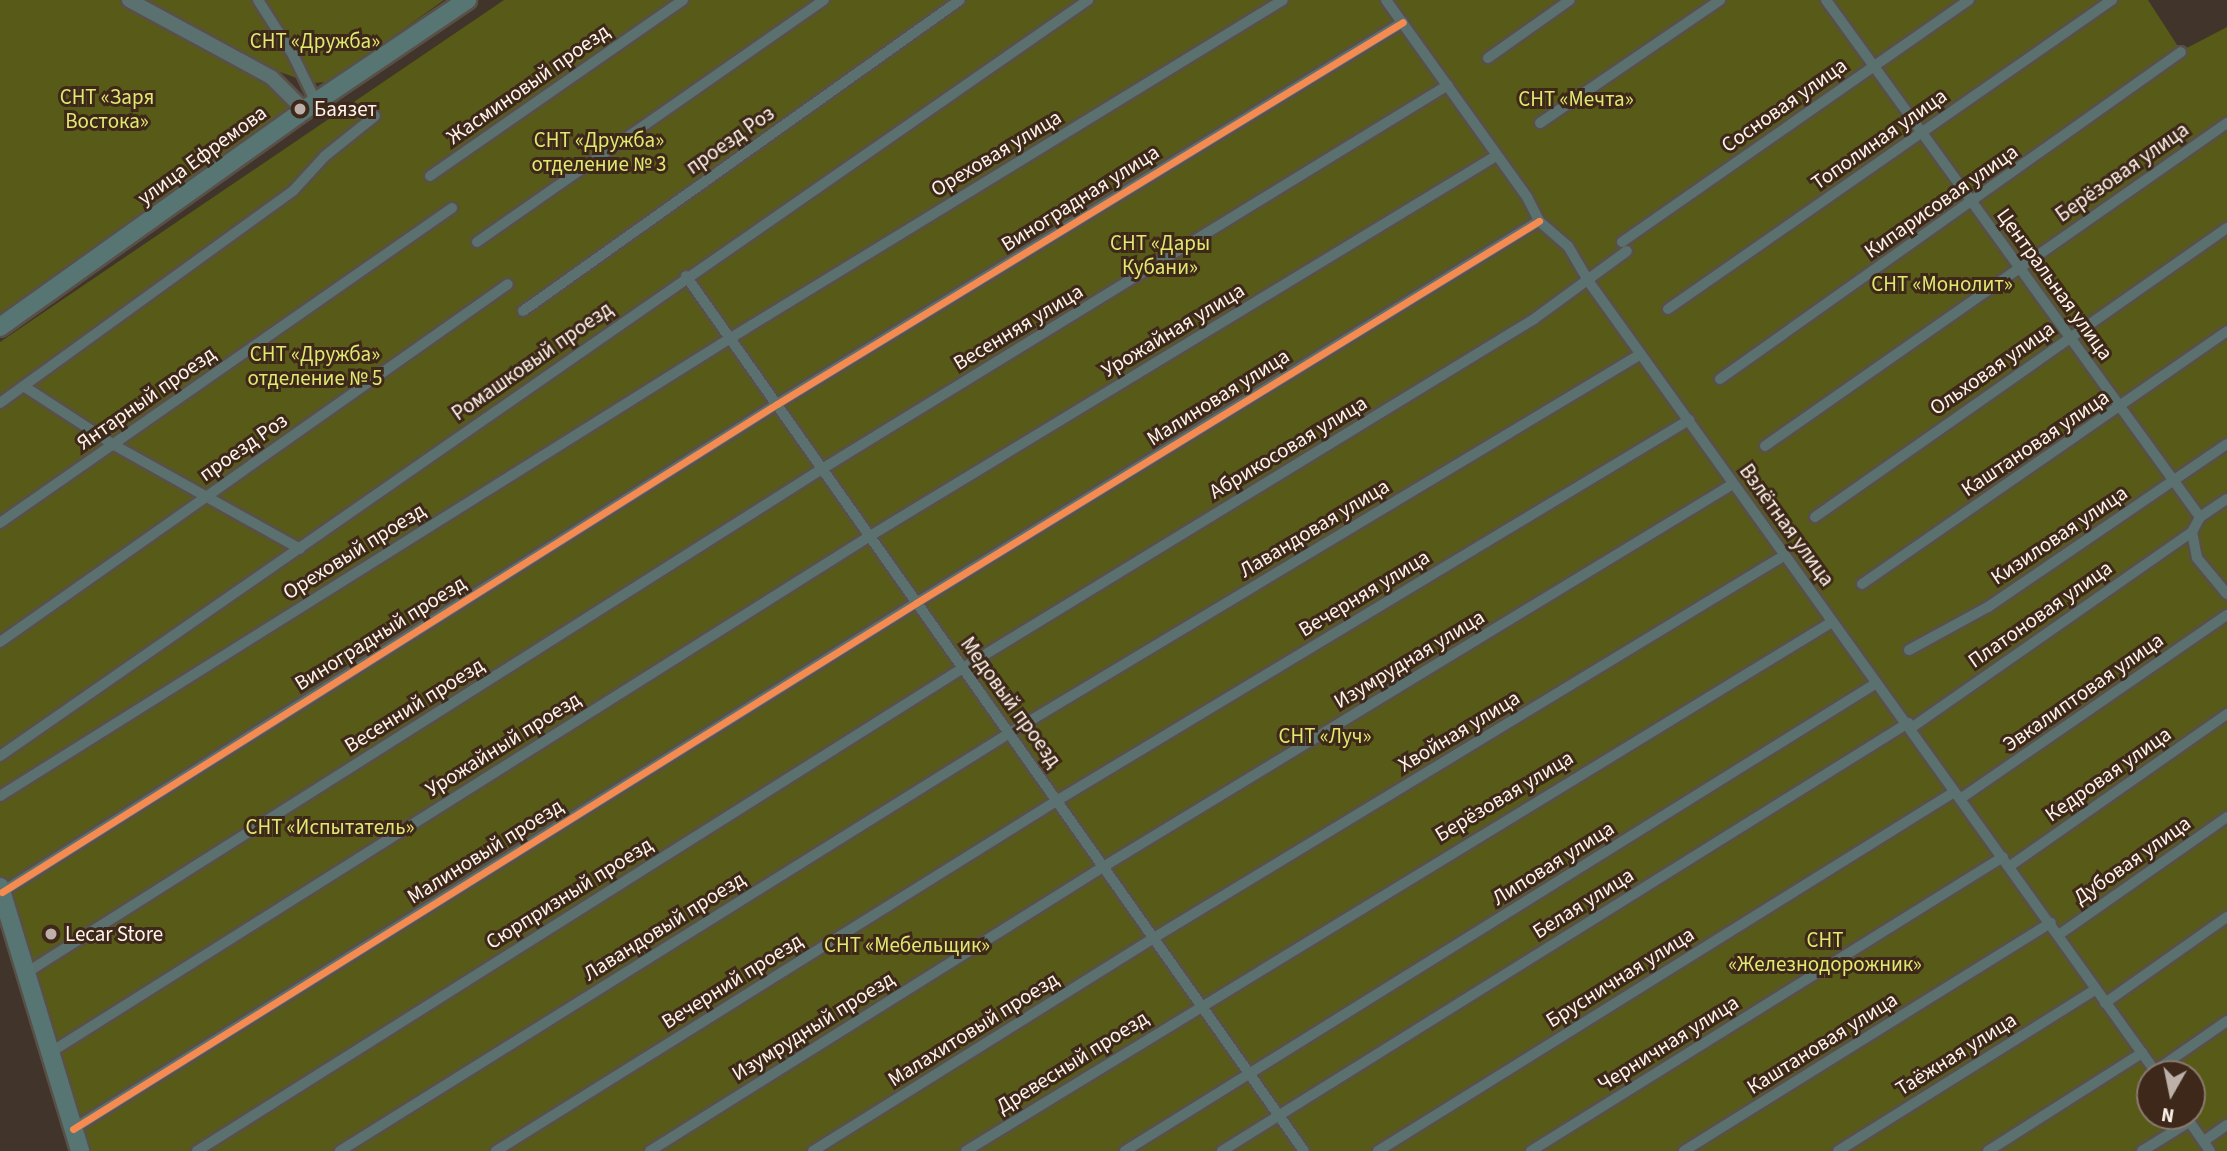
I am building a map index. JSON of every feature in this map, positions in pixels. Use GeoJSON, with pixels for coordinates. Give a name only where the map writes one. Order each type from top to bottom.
{"type":"FeatureCollection","features":[{"type":"Feature","properties":{"kind":"main road","name":"улица Ефремова"},"geometry":{"type":"LineString","coordinates":[[0,327],[310,106],[467,0]]}},
{"type":"Feature","properties":{"kind":"main road"},"geometry":{"type":"LineString","coordinates":[[1,889],[80,1151]]}},
{"type":"Feature","properties":{"kind":"street"},"geometry":{"type":"LineString","coordinates":[[129,0],[271,77],[310,106]]}},
{"type":"Feature","properties":{"kind":"street"},"geometry":{"type":"LineString","coordinates":[[258,0],[293,55],[310,106]]}},
{"type":"Feature","properties":{"kind":"street","name":"Жасминовый проезд"},"geometry":{"type":"LineString","coordinates":[[430,176],[683,0]]}},
{"type":"Feature","properties":{"kind":"street"},"geometry":{"type":"LineString","coordinates":[[477,242],[824,0]]}},
{"type":"Feature","properties":{"kind":"street","name":"проезд Роз"},"geometry":{"type":"LineString","coordinates":[[523,311],[960,0]]}},
{"type":"Feature","properties":{"kind":"street","name":"Ромашковый проезд"},"geometry":{"type":"LineString","coordinates":[[0,756],[300,549],[686,276],[1088,0]]}},
{"type":"Feature","properties":{"kind":"street","name":"Ореховая улица"},"geometry":{"type":"LineString","coordinates":[[729,339],[1283,0]]}},
{"type":"Feature","properties":{"kind":"street","name":"Взлётная улица"},"geometry":{"type":"LineString","coordinates":[[1386,0],[1448,85],[1539,221],[1568,246],[1589,282],[1875,684],[1909,725],[1957,796],[2060,934],[2095,990],[2147,1060]]}},
{"type":"Feature","properties":{"kind":"street"},"geometry":{"type":"LineString","coordinates":[[1488,58],[1570,0]]}},
{"type":"Feature","properties":{"kind":"street"},"geometry":{"type":"LineString","coordinates":[[1540,123],[1720,0]]}},
{"type":"Feature","properties":{"kind":"street","name":"Центральная улица"},"geometry":{"type":"LineString","coordinates":[[1826,0],[2200,517]]}},
{"type":"Feature","properties":{"kind":"street","name":"Сосновая улица"},"geometry":{"type":"LineString","coordinates":[[1624,247],[1969,0]]}},
{"type":"Feature","properties":{"kind":"street","name":"Тополиная улица"},"geometry":{"type":"LineString","coordinates":[[1668,309],[2112,0]]}},
{"type":"Feature","properties":{"kind":"street","name":"Виноградная улица"},"geometry":{"type":"LineString","coordinates":[[777,404],[1403,22]]}},
{"type":"Feature","properties":{"kind":"street","name":"Кипарисовая улица"},"geometry":{"type":"LineString","coordinates":[[1720,379],[1972,204],[2181,52]]}},
{"type":"Feature","properties":{"kind":"street","name":"Весенняя улица"},"geometry":{"type":"LineString","coordinates":[[822,469],[1448,85]]}},
{"type":"Feature","properties":{"kind":"street"},"geometry":{"type":"LineString","coordinates":[[0,403],[293,191],[325,156],[375,116]]}},
{"type":"Feature","properties":{"kind":"street","name":"Берёзовая улица"},"geometry":{"type":"LineString","coordinates":[[1765,446],[2227,123]]}},
{"type":"Feature","properties":{"kind":"street","name":"Урожайная улица"},"geometry":{"type":"LineString","coordinates":[[870,536],[1496,156]]}},
{"type":"Feature","properties":{"kind":"street","name":"Янтарный проезд"},"geometry":{"type":"LineString","coordinates":[[0,523],[452,208]]}},
{"type":"Feature","properties":{"kind":"street","name":"Малиновая улица"},"geometry":{"type":"LineString","coordinates":[[915,603],[1539,221]]}},
{"type":"Feature","properties":{"kind":"street","name":"Ольховая улица"},"geometry":{"type":"LineString","coordinates":[[1815,517],[2227,228]]}},
{"type":"Feature","properties":{"kind":"street","name":"Абрикосовая улица"},"geometry":{"type":"LineString","coordinates":[[963,668],[1589,282],[1624,247]]}},
{"type":"Feature","properties":{"kind":"street","name":"Медовый проезд"},"geometry":{"type":"LineString","coordinates":[[686,276],[1008,734],[1059,800],[1198,1006],[1304,1151]]}},
{"type":"Feature","properties":{"kind":"street","name":"проезд Роз"},"geometry":{"type":"LineString","coordinates":[[0,642],[508,284]]}},
{"type":"Feature","properties":{"kind":"street","name":"Каштановая улица"},"geometry":{"type":"LineString","coordinates":[[1862,584],[2121,408],[2227,331]]}},
{"type":"Feature","properties":{"kind":"street","name":"Ореховый проезд"},"geometry":{"type":"LineString","coordinates":[[0,796],[729,339]]}},
{"type":"Feature","properties":{"kind":"street","name":"Лавандовая улица"},"geometry":{"type":"LineString","coordinates":[[1008,734],[1641,354]]}},
{"type":"Feature","properties":{"kind":"street"},"geometry":{"type":"LineString","coordinates":[[24,387],[114,445],[208,495],[300,549]]}},
{"type":"Feature","properties":{"kind":"street","name":"Виноградный проезд"},"geometry":{"type":"LineString","coordinates":[[1,889],[777,404]]}},
{"type":"Feature","properties":{"kind":"street","name":"Вечерняя улица"},"geometry":{"type":"LineString","coordinates":[[1059,800],[1689,420]]}},
{"type":"Feature","properties":{"kind":"street","name":"Кизиловая улица"},"geometry":{"type":"LineString","coordinates":[[1909,650],[1988,607],[2227,444]]}},
{"type":"Feature","properties":{"kind":"street","name":"Весенний проезд"},"geometry":{"type":"LineString","coordinates":[[26,973],[822,469]]}},
{"type":"Feature","properties":{"kind":"street","name":"Изумрудная улица"},"geometry":{"type":"LineString","coordinates":[[1103,867],[1733,484]]}},
{"type":"Feature","properties":{"kind":"street"},"geometry":{"type":"LineString","coordinates":[[2227,499],[2200,517],[2192,532],[2197,558],[2227,594]]}},
{"type":"Feature","properties":{"kind":"street","name":"Платоновая улица"},"geometry":{"type":"LineString","coordinates":[[1909,725],[2192,532]]}},
{"type":"Feature","properties":{"kind":"street","name":"Урожайный проезд"},"geometry":{"type":"LineString","coordinates":[[51,1052],[870,536]]}},
{"type":"Feature","properties":{"kind":"street","name":"Хвойная улица"},"geometry":{"type":"LineString","coordinates":[[1152,939],[1785,555]]}},
{"type":"Feature","properties":{"kind":"street","name":"Малиновый проезд"},"geometry":{"type":"LineString","coordinates":[[73,1129],[915,603]]}},
{"type":"Feature","properties":{"kind":"street","name":"Эвкалиптовая улица"},"geometry":{"type":"LineString","coordinates":[[1957,796],[2227,615]]}},
{"type":"Feature","properties":{"kind":"street","name":"Берёзовая улица"},"geometry":{"type":"LineString","coordinates":[[1198,1006],[1832,622]]}},
{"type":"Feature","properties":{"kind":"street","name":"Сюрпризный проезд"},"geometry":{"type":"LineString","coordinates":[[197,1151],[963,668]]}},
{"type":"Feature","properties":{"kind":"street","name":"Липовая улица"},"geometry":{"type":"LineString","coordinates":[[1125,1151],[1875,684]]}},
{"type":"Feature","properties":{"kind":"street","name":"Кедровая улица"},"geometry":{"type":"LineString","coordinates":[[2007,861],[2227,714]]}},
{"type":"Feature","properties":{"kind":"street","name":"Белая улица"},"geometry":{"type":"LineString","coordinates":[[1222,1151],[1909,725]]}},
{"type":"Feature","properties":{"kind":"street","name":"Лавандовый проезд"},"geometry":{"type":"LineString","coordinates":[[341,1151],[1008,734]]}},
{"type":"Feature","properties":{"kind":"street","name":"Брусничная улица"},"geometry":{"type":"LineString","coordinates":[[1378,1151],[1957,796]]}},
{"type":"Feature","properties":{"kind":"street","name":"Вечерний проезд"},"geometry":{"type":"LineString","coordinates":[[496,1151],[1059,800]]}},
{"type":"Feature","properties":{"kind":"street","name":"Дубовая улица"},"geometry":{"type":"LineString","coordinates":[[2060,934],[2227,817]]}},
{"type":"Feature","properties":{"kind":"street","name":"Черничная улица"},"geometry":{"type":"LineString","coordinates":[[1531,1151],[2007,861]]}},
{"type":"Feature","properties":{"kind":"street","name":"Изумрудный проезд"},"geometry":{"type":"LineString","coordinates":[[650,1151],[1103,867]]}},
{"type":"Feature","properties":{"kind":"street"},"geometry":{"type":"LineString","coordinates":[[2105,1003],[2227,917]]}},
{"type":"Feature","properties":{"kind":"street","name":"Каштановая улица"},"geometry":{"type":"LineString","coordinates":[[1684,1151],[2051,923]]}},
{"type":"Feature","properties":{"kind":"street","name":"Малахитовый проезд"},"geometry":{"type":"LineString","coordinates":[[813,1151],[1152,939]]}},
{"type":"Feature","properties":{"kind":"street","name":"Таёжная улица"},"geometry":{"type":"LineString","coordinates":[[1838,1151],[2095,990]]}},
{"type":"Feature","properties":{"kind":"street","name":"Древесный проезд"},"geometry":{"type":"LineString","coordinates":[[966,1151],[1198,1006]]}},
{"type":"Feature","properties":{"kind":"street"},"geometry":{"type":"LineString","coordinates":[[2174,1060],[2227,1021]]}},
{"type":"Feature","properties":{"kind":"street"},"geometry":{"type":"LineString","coordinates":[[1988,1151],[2142,1053]]}},
{"type":"Feature","properties":{"kind":"street"},"geometry":{"type":"LineString","coordinates":[[2195,1130],[2207,1146],[2227,1125]]}},
{"type":"Feature","properties":{"kind":"street"},"geometry":{"type":"LineString","coordinates":[[2142,1151],[2172,1130]]}},
{"type":"Feature","properties":{"kind":"green space","name":"СНТ «Заря Востока»"},"geometry":{"type":"Polygon","coordinates":[[[0,0],[129,0],[264,79],[291,110],[0,313],[0,0]]]}},
{"type":"Feature","properties":{"kind":"green space","name":"СНТ «Дружба»"},"geometry":{"type":"Polygon","coordinates":[[[135,0],[444,0],[329,82],[311,83],[277,71],[273,76],[135,0]]]}},
{"type":"Feature","properties":{"kind":"green space"},"geometry":{"type":"Polygon","coordinates":[[[504,0],[2148,0],[2181,51],[2227,27],[2227,1151],[80,1151],[0,887],[0,342],[504,0]]]}},
{"type":"Feature","properties":{"kind":"cycle path"},"geometry":{"type":"LineString","coordinates":[[2,892],[777,404],[1403,22]]}},
{"type":"Feature","properties":{"kind":"cycle path"},"geometry":{"type":"LineString","coordinates":[[73,1129],[916,603],[1539,221]]}},
{"type":"Feature","properties":{"kind":"place","name":"Баязет"},"geometry":{"type":"Point","coordinates":[300,109]}},
{"type":"Feature","properties":{"kind":"place","name":"Lecar Store"},"geometry":{"type":"Point","coordinates":[51,934]}},
{"type":"Feature","properties":{"kind":"park label","name":"СНТ «Мечта»"},"geometry":{"type":"Point","coordinates":[1576,99]}},
{"type":"Feature","properties":{"kind":"park label","name":"СНТ «Дружба» отделение № 3"},"geometry":{"type":"Point","coordinates":[599,152]}},
{"type":"Feature","properties":{"kind":"park label","name":"СНТ «Дары Кубани»"},"geometry":{"type":"Point","coordinates":[1160,255]}},
{"type":"Feature","properties":{"kind":"park label","name":"СНТ «Монолит»"},"geometry":{"type":"Point","coordinates":[1942,284]}},
{"type":"Feature","properties":{"kind":"park label","name":"СНТ «Дружба» отделение № 5"},"geometry":{"type":"Point","coordinates":[315,366]}},
{"type":"Feature","properties":{"kind":"park label","name":"СНТ «Луч»"},"geometry":{"type":"Point","coordinates":[1325,736]}},
{"type":"Feature","properties":{"kind":"park label","name":"СНТ «Испытатель»"},"geometry":{"type":"Point","coordinates":[330,827]}},
{"type":"Feature","properties":{"kind":"park label","name":"СНТ «Мебельщик»"},"geometry":{"type":"Point","coordinates":[907,945]}},
{"type":"Feature","properties":{"kind":"park label","name":"СНТ «Железнодорожник»"},"geometry":{"type":"Point","coordinates":[1825,952]}}]}
